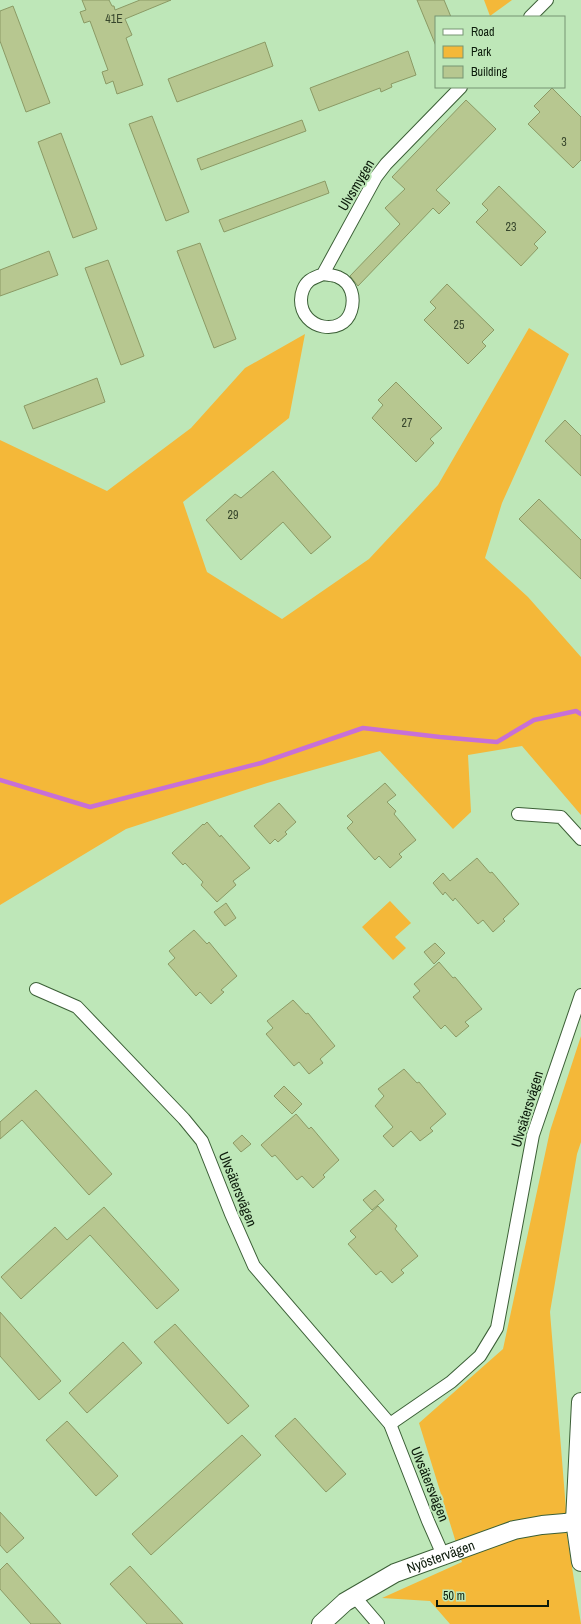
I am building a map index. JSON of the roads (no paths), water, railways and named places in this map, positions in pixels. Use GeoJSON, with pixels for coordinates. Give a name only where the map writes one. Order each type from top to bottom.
{"type":"FeatureCollection","features":[{"type":"Feature","properties":{"kind":"street"},"geometry":{"type":"LineString","coordinates":[[531,16],[547,0]]}},
{"type":"Feature","properties":{"kind":"street","name":"Ulvsmygen"},"geometry":{"type":"LineString","coordinates":[[323,274],[338,276],[349,286],[354,301],[349,316],[338,325],[323,328],[309,321],[301,308],[301,293],[309,280],[323,274],[379,173],[460,88]]}},
{"type":"Feature","properties":{"kind":"street"},"geometry":{"type":"LineString","coordinates":[[518,814],[561,817],[581,839]]}},
{"type":"Feature","properties":{"kind":"street","name":"Ulvsätersvägen"},"geometry":{"type":"LineString","coordinates":[[36,989],[77,1007],[184,1119],[202,1141],[231,1214],[254,1266],[390,1424],[443,1555]]}},
{"type":"Feature","properties":{"kind":"street","name":"Ulvsätersvägen"},"geometry":{"type":"LineString","coordinates":[[390,1424],[451,1382],[480,1356],[497,1328],[533,1135],[581,995]]}},
{"type":"Feature","properties":{"kind":"street"},"geometry":{"type":"LineString","coordinates":[[581,1402],[575,1521],[581,1562]]}},
{"type":"Feature","properties":{"kind":"street","name":"Nyöstervägen"},"geometry":{"type":"LineString","coordinates":[[321,1624],[354,1596],[396,1573],[514,1530],[575,1521]]}},
{"type":"Feature","properties":{"kind":"street"},"geometry":{"type":"LineString","coordinates":[[354,1596],[378,1624]]}},
{"type":"Feature","properties":{"kind":"waterway"},"geometry":{"type":"LineString","coordinates":[[0,780],[90,807],[261,763],[363,728],[497,742],[534,720],[576,711],[581,714]]}}]}
